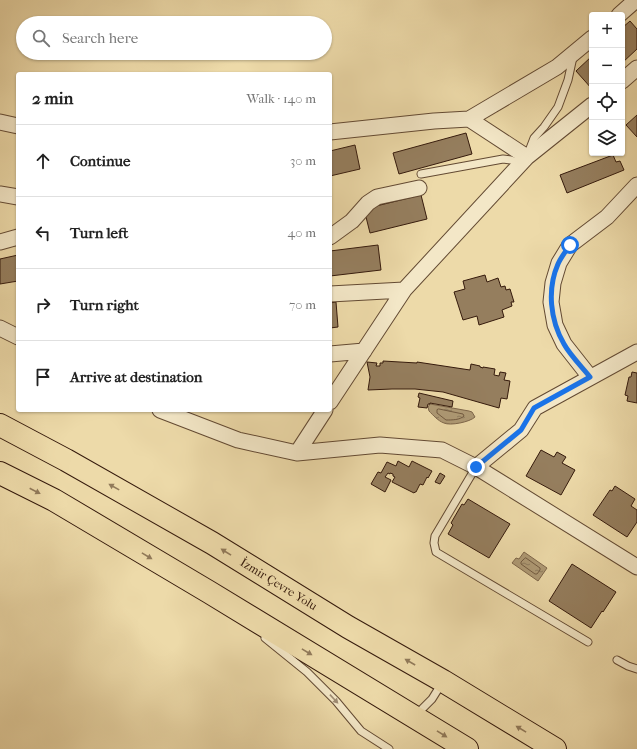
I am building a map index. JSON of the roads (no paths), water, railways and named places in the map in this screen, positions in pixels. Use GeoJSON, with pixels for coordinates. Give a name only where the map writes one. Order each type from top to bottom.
{"type":"FeatureCollection","features":[{"type":"Feature","properties":{"kind":"highway","name":"İzmir Çevre Yolu"},"geometry":{"type":"LineString","coordinates":[[0,425],[66,460],[212,543],[348,627],[443,681],[555,749]]}},
{"type":"Feature","properties":{"kind":"highway"},"geometry":{"type":"LineString","coordinates":[[0,473],[54,500],[209,592],[466,749]]}},
{"type":"Feature","properties":{"kind":"street"},"geometry":{"type":"LineString","coordinates":[[622,12],[636,0]]}},
{"type":"Feature","properties":{"kind":"street"},"geometry":{"type":"LineString","coordinates":[[332,132],[434,121],[469,119],[557,67],[589,40]]}},
{"type":"Feature","properties":{"kind":"street"},"geometry":{"type":"LineString","coordinates":[[625,78],[637,68]]}},
{"type":"Feature","properties":{"kind":"street"},"geometry":{"type":"LineString","coordinates":[[332,399],[404,290],[524,160],[589,107]]}},
{"type":"Feature","properties":{"kind":"street"},"geometry":{"type":"LineString","coordinates":[[469,119],[524,160]]}},
{"type":"Feature","properties":{"kind":"street"},"geometry":{"type":"LineString","coordinates":[[0,122],[16,126]]}},
{"type":"Feature","properties":{"kind":"street"},"geometry":{"type":"LineString","coordinates":[[332,236],[352,222],[368,203],[376,197],[420,181]]}},
{"type":"Feature","properties":{"kind":"street"},"geometry":{"type":"LineString","coordinates":[[590,377],[564,344],[555,325],[551,302],[553,283],[559,263],[570,245],[606,217],[637,185]]}},
{"type":"Feature","properties":{"kind":"street"},"geometry":{"type":"LineString","coordinates":[[0,194],[16,197]]}},
{"type":"Feature","properties":{"kind":"street"},"geometry":{"type":"LineString","coordinates":[[0,242],[16,238]]}},
{"type":"Feature","properties":{"kind":"street"},"geometry":{"type":"LineString","coordinates":[[332,294],[404,290]]}},
{"type":"Feature","properties":{"kind":"street"},"geometry":{"type":"LineString","coordinates":[[0,328],[16,336]]}},
{"type":"Feature","properties":{"kind":"street"},"geometry":{"type":"LineString","coordinates":[[332,354],[364,351]]}},
{"type":"Feature","properties":{"kind":"street"},"geometry":{"type":"LineString","coordinates":[[476,467],[521,430],[534,408],[637,352]]}},
{"type":"Feature","properties":{"kind":"street"},"geometry":{"type":"LineString","coordinates":[[165,412],[238,440],[297,453],[380,445],[442,450],[476,467],[637,567]]}},
{"type":"Feature","properties":{"kind":"street"},"geometry":{"type":"LineString","coordinates":[[297,453],[324,412]]}},
{"type":"Feature","properties":{"kind":"lane"},"geometry":{"type":"LineString","coordinates":[[420,181],[503,159],[524,160],[534,138],[558,107],[568,80],[574,53]]}},
{"type":"Feature","properties":{"kind":"lane"},"geometry":{"type":"LineString","coordinates":[[476,467],[435,536],[434,543],[436,552],[588,642]]}},
{"type":"Feature","properties":{"kind":"lane"},"geometry":{"type":"LineString","coordinates":[[209,592],[252,627]]}},
{"type":"Feature","properties":{"kind":"lane"},"geometry":{"type":"LineString","coordinates":[[258,632],[307,672],[336,701],[361,731],[389,749]]}},
{"type":"Feature","properties":{"kind":"lane"},"geometry":{"type":"LineString","coordinates":[[617,660],[637,669]]}},
{"type":"Feature","properties":{"kind":"lane"},"geometry":{"type":"LineString","coordinates":[[414,717],[432,700],[443,681]]}},
{"type":"Feature","properties":{"kind":"water"},"geometry":{"type":"Polygon","coordinates":[[[430,404],[469,411],[472,412],[475,417],[460,423],[447,424],[438,419],[429,411],[428,407],[430,404]]]}},
{"type":"Feature","properties":{"kind":"water"},"geometry":{"type":"Polygon","coordinates":[[[524,552],[547,568],[538,581],[512,563],[516,558],[519,559],[524,552]]]}}]}
